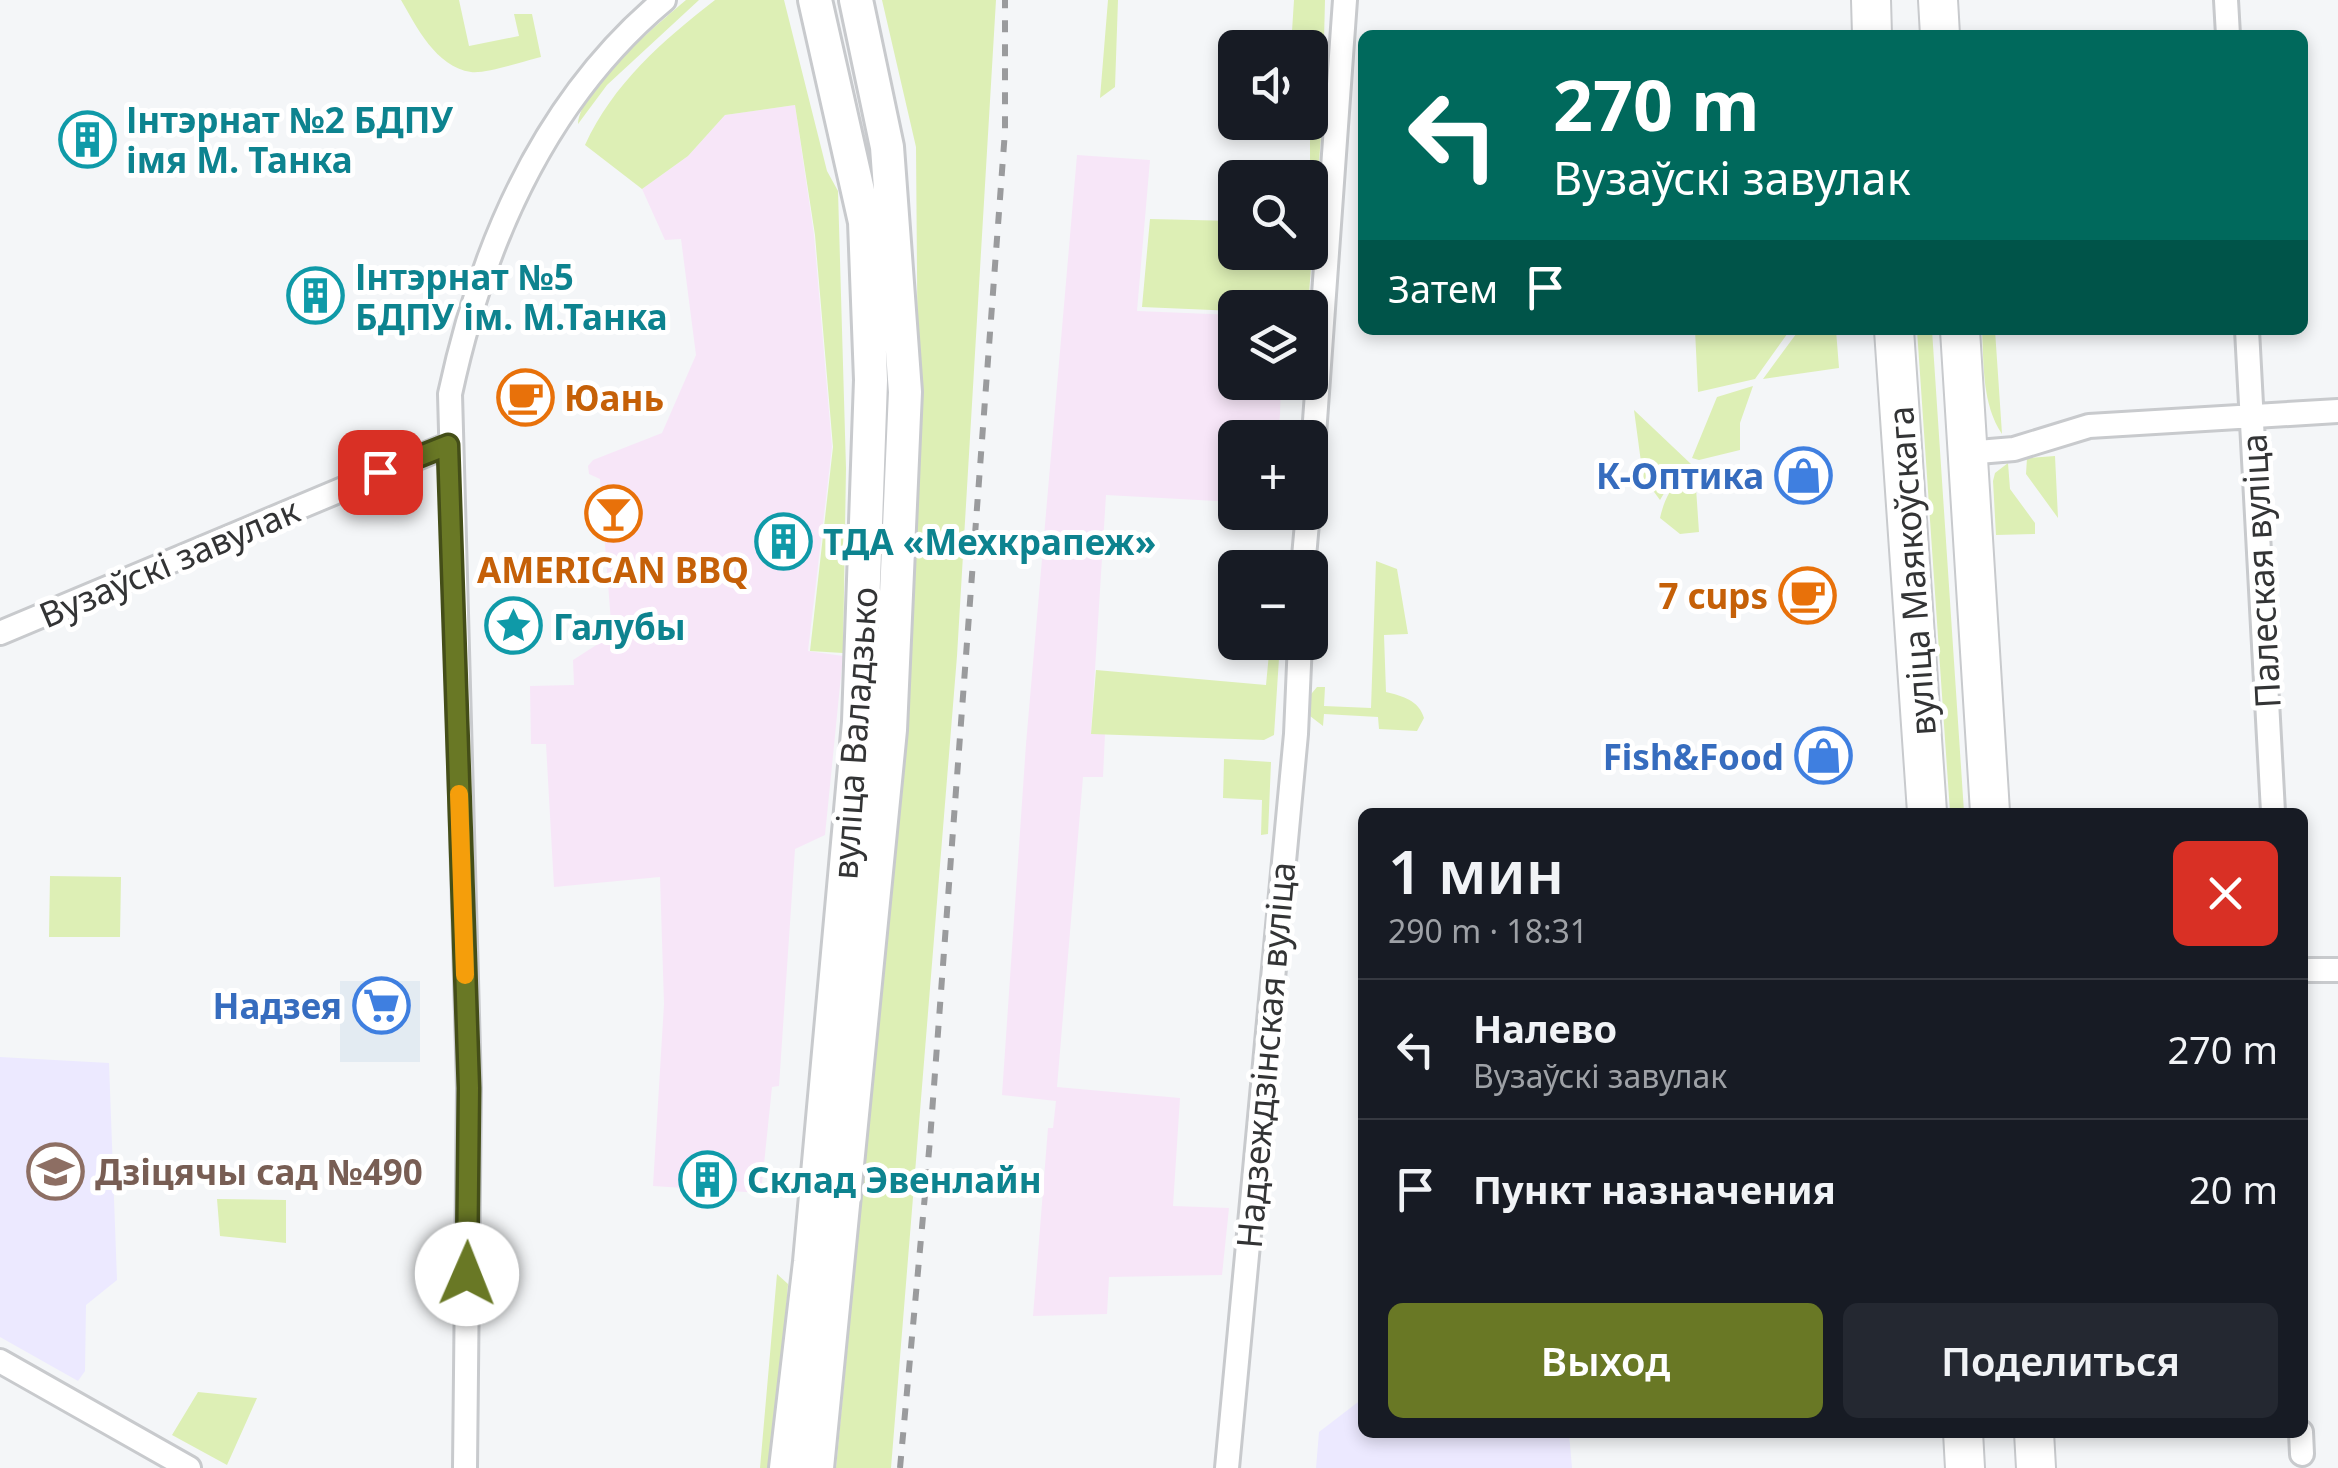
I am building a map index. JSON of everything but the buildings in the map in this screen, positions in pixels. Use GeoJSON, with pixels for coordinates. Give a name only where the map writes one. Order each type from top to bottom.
{"type":"FeatureCollection","features":[{"type":"Feature","properties":{"kind":"main road","name":"вуліца Валадзько"},"geometry":{"type":"LineString","coordinates":[[786,1468],[810,1262],[859,722],[871,380],[865,222],[815,0]]}},
{"type":"Feature","properties":{"kind":"main road","name":"вуліца Валадзько"},"geometry":{"type":"LineString","coordinates":[[817,1468],[890,730],[905,392],[888,147],[856,0]]}},
{"type":"Feature","properties":{"kind":"main road"},"geometry":{"type":"LineString","coordinates":[[1871,0],[1872,30]]}},
{"type":"Feature","properties":{"kind":"main road"},"geometry":{"type":"LineString","coordinates":[[1938,0],[1940,30]]}},
{"type":"Feature","properties":{"kind":"main road","name":"вуліца Маякоўскага"},"geometry":{"type":"LineString","coordinates":[[1894,335],[1927,808]]}},
{"type":"Feature","properties":{"kind":"main road","name":"вуліца Маякоўскага"},"geometry":{"type":"LineString","coordinates":[[1960,335],[1990,808]]}},
{"type":"Feature","properties":{"kind":"main road"},"geometry":{"type":"LineString","coordinates":[[1964,1438],[1965,1468]]}},
{"type":"Feature","properties":{"kind":"main road"},"geometry":{"type":"LineString","coordinates":[[2034,1438],[2036,1468]]}},
{"type":"Feature","properties":{"kind":"street"},"geometry":{"type":"LineString","coordinates":[[465,1468],[469,1088],[448,445],[450,394],[472,297],[495,235],[550,133],[601,63],[664,0]]}},
{"type":"Feature","properties":{"kind":"street"},"geometry":{"type":"LineString","coordinates":[[1315,420],[1344,0]]}},
{"type":"Feature","properties":{"kind":"street"},"geometry":{"type":"LineString","coordinates":[[2226,0],[2228,30]]}},
{"type":"Feature","properties":{"kind":"street","name":"Палеская вуліца"},"geometry":{"type":"LineString","coordinates":[[2246,335],[2273,808]]}},
{"type":"Feature","properties":{"kind":"street"},"geometry":{"type":"LineString","coordinates":[[1966,453],[2014,450],[2089,426],[2338,411]]}},
{"type":"Feature","properties":{"kind":"street","name":"Вузаўскі завулак"},"geometry":{"type":"LineString","coordinates":[[0,633],[448,445]]}},
{"type":"Feature","properties":{"kind":"street","name":"Надзеждзінская вуліца"},"geometry":{"type":"LineString","coordinates":[[1227,1468],[1296,734],[1299,660]]}},
{"type":"Feature","properties":{"kind":"street"},"geometry":{"type":"LineString","coordinates":[[2308,970],[2338,970]]}},
{"type":"Feature","properties":{"kind":"street"},"geometry":{"type":"LineString","coordinates":[[0,1361],[189,1468]]}},
{"type":"Feature","properties":{"kind":"shaded area"},"geometry":{"type":"Polygon","coordinates":[[[795,105],[814,235],[832,447],[808,651],[843,656],[825,835],[795,849],[779,1086],[772,1087],[761,1193],[653,1186],[664,1004],[660,877],[554,887],[546,744],[531,744],[530,686],[574,685],[573,660],[612,635],[600,479],[589,474],[588,466],[593,460],[662,433],[696,355],[681,239],[665,240],[642,189],[688,156],[725,115],[795,105]]]}},
{"type":"Feature","properties":{"kind":"shaded area"},"geometry":{"type":"Polygon","coordinates":[[[1077,155],[1150,160],[1137,311],[1218,314],[1218,400],[1280,400],[1280,414],[1279,420],[1218,420],[1218,501],[1106,495],[1091,733],[1105,734],[1103,777],[1083,777],[1057,1087],[1180,1098],[1173,1206],[1229,1208],[1222,1275],[1109,1277],[1107,1314],[1033,1316],[1048,1128],[1053,1128],[1056,1101],[1002,1095],[1026,744],[1077,155]]]}},
{"type":"Feature","properties":{"kind":"shaded area"},"geometry":{"type":"Polygon","coordinates":[[[340,981],[420,981],[420,1062],[340,1062],[340,981]]]}},
{"type":"Feature","properties":{"kind":"shaded area","name":"Дзіцячы сад №490"},"geometry":{"type":"Polygon","coordinates":[[[0,1057],[109,1063],[117,1280],[86,1305],[85,1371],[78,1381],[0,1337],[0,1057]]]}},
{"type":"Feature","properties":{"kind":"shaded area"},"geometry":{"type":"Polygon","coordinates":[[[1358,1402],[1358,1438],[1569,1438],[1572,1468],[1316,1468],[1319,1432],[1358,1402]]]}},
{"type":"Feature","properties":{"kind":"green space"},"geometry":{"type":"Polygon","coordinates":[[[401,0],[459,0],[469,46],[519,36],[514,14],[532,14],[541,57],[486,71],[459,69],[437,54],[401,0]]]}},
{"type":"Feature","properties":{"kind":"green space"},"geometry":{"type":"Polygon","coordinates":[[[686,0],[699,0],[607,85],[578,124],[582,109],[606,75],[686,0]]]}},
{"type":"Feature","properties":{"kind":"green space"},"geometry":{"type":"Polygon","coordinates":[[[715,0],[784,0],[827,171],[838,191],[846,468],[843,653],[810,651],[833,447],[815,235],[795,105],[725,115],[688,156],[642,189],[585,145],[624,83],[676,31],[715,0]]]}},
{"type":"Feature","properties":{"kind":"green space"},"geometry":{"type":"Polygon","coordinates":[[[882,0],[996,0],[957,656],[891,1468],[836,1468],[906,655],[918,394],[916,147],[882,0]]]}},
{"type":"Feature","properties":{"kind":"green space"},"geometry":{"type":"Polygon","coordinates":[[[1108,0],[1118,0],[1115,87],[1100,98],[1108,0]]]}},
{"type":"Feature","properties":{"kind":"green space"},"geometry":{"type":"Polygon","coordinates":[[[1294,0],[1325,0],[1324,30],[1292,30],[1294,0]]]}},
{"type":"Feature","properties":{"kind":"green space"},"geometry":{"type":"Polygon","coordinates":[[[1310,140],[1321,140],[1319,160],[1310,160],[1310,140]]]}},
{"type":"Feature","properties":{"kind":"green space"},"geometry":{"type":"Polygon","coordinates":[[[1150,219],[1218,221],[1218,270],[1311,270],[1309,290],[1218,290],[1218,310],[1142,307],[1150,219]]]}},
{"type":"Feature","properties":{"kind":"green space"},"geometry":{"type":"Polygon","coordinates":[[[1695,335],[1786,335],[1755,379],[1698,392],[1695,335]]]}},
{"type":"Feature","properties":{"kind":"green space"},"geometry":{"type":"Polygon","coordinates":[[[1795,335],[1836,335],[1839,368],[1763,379],[1795,335]]]}},
{"type":"Feature","properties":{"kind":"green space"},"geometry":{"type":"Polygon","coordinates":[[[1917,335],[1932,335],[1964,808],[1950,808],[1917,335]]]}},
{"type":"Feature","properties":{"kind":"green space"},"geometry":{"type":"Polygon","coordinates":[[[1982,335],[1995,335],[2002,434],[1987,397],[1982,335]]]}},
{"type":"Feature","properties":{"kind":"green space"},"geometry":{"type":"Polygon","coordinates":[[[1753,386],[1740,423],[1740,450],[1699,460],[1692,458],[1717,397],[1753,386]]]}},
{"type":"Feature","properties":{"kind":"green space"},"geometry":{"type":"Polygon","coordinates":[[[1634,410],[1691,464],[1675,475],[1660,500],[1643,477],[1634,410]]]}},
{"type":"Feature","properties":{"kind":"green space"},"geometry":{"type":"Polygon","coordinates":[[[2055,456],[2058,518],[2026,474],[2027,458],[2055,456]]]}},
{"type":"Feature","properties":{"kind":"green space"},"geometry":{"type":"Polygon","coordinates":[[[2008,463],[2010,489],[2035,523],[2035,534],[1996,535],[1993,481],[1995,473],[2008,463]]]}},
{"type":"Feature","properties":{"kind":"green space"},"geometry":{"type":"Polygon","coordinates":[[[1714,468],[1715,487],[1696,488],[1699,532],[1680,534],[1660,518],[1667,497],[1685,476],[1714,468]]]}},
{"type":"Feature","properties":{"kind":"green space"},"geometry":{"type":"Polygon","coordinates":[[[1376,561],[1397,569],[1408,634],[1384,635],[1386,692],[1404,697],[1418,707],[1424,718],[1417,731],[1379,729],[1378,717],[1324,714],[1323,726],[1310,716],[1307,699],[1317,687],[1325,687],[1324,706],[1371,708],[1376,561]]]}},
{"type":"Feature","properties":{"kind":"green space"},"geometry":{"type":"Polygon","coordinates":[[[1268,660],[1279,660],[1274,735],[1264,740],[1091,734],[1096,670],[1266,685],[1268,660]]]}},
{"type":"Feature","properties":{"kind":"green space"},"geometry":{"type":"Polygon","coordinates":[[[1224,759],[1271,762],[1268,834],[1261,835],[1262,800],[1223,798],[1224,759]]]}},
{"type":"Feature","properties":{"kind":"green space"},"geometry":{"type":"Polygon","coordinates":[[[50,876],[121,877],[120,937],[49,937],[50,876]]]}},
{"type":"Feature","properties":{"kind":"green space"},"geometry":{"type":"Polygon","coordinates":[[[217,1199],[286,1200],[286,1243],[220,1236],[217,1199]]]}},
{"type":"Feature","properties":{"kind":"green space"},"geometry":{"type":"Polygon","coordinates":[[[777,1274],[788,1284],[787,1298],[772,1468],[760,1468],[777,1274]]]}},
{"type":"Feature","properties":{"kind":"green space"},"geometry":{"type":"Polygon","coordinates":[[[198,1392],[257,1398],[227,1465],[172,1435],[198,1392]]]}},
{"type":"Feature","properties":{"kind":"railway"},"geometry":{"type":"LineString","coordinates":[[900,1468],[930,1140],[1005,131],[1005,0]]}},
{"type":"Feature","properties":{"kind":"slow traffic"},"geometry":{"type":"LineString","coordinates":[[459,794],[465,975]]}},
{"type":"Feature","properties":{"kind":"place","name":"Інтэрнат №2 БДПУ імя М. Танка"},"geometry":{"type":"Point","coordinates":[87,139]}},
{"type":"Feature","properties":{"kind":"place","name":"Інтэрнат №5 БДПУ ім. М.Танка"},"geometry":{"type":"Point","coordinates":[316,296]}},
{"type":"Feature","properties":{"kind":"place","name":"Юань"},"geometry":{"type":"Point","coordinates":[525,397]}},
{"type":"Feature","properties":{"kind":"place","name":"К-Оптика"},"geometry":{"type":"Point","coordinates":[1803,475]}},
{"type":"Feature","properties":{"kind":"place","name":"AMERICAN BBQ"},"geometry":{"type":"Point","coordinates":[613,513]}},
{"type":"Feature","properties":{"kind":"place","name":"ТДА «Мехкрапеж»"},"geometry":{"type":"Point","coordinates":[784,541]}},
{"type":"Feature","properties":{"kind":"place","name":"7 cups"},"geometry":{"type":"Point","coordinates":[1807,595]}},
{"type":"Feature","properties":{"kind":"place","name":"Галубы"},"geometry":{"type":"Point","coordinates":[514,626]}},
{"type":"Feature","properties":{"kind":"place","name":"Fish&Food"},"geometry":{"type":"Point","coordinates":[1823,756]}},
{"type":"Feature","properties":{"kind":"place","name":"Надзея"},"geometry":{"type":"Point","coordinates":[381,1005]}},
{"type":"Feature","properties":{"kind":"place","name":"Дзіцячы сад №490"},"geometry":{"type":"Point","coordinates":[56,1171]}},
{"type":"Feature","properties":{"kind":"place","name":"Склад Эвенлайн"},"geometry":{"type":"Point","coordinates":[708,1179]}},
{"type":"Feature","properties":{"kind":"route"},"geometry":{"type":"LineString","coordinates":[[380,472],[448,445],[469,1088],[467,1274]]}}]}
